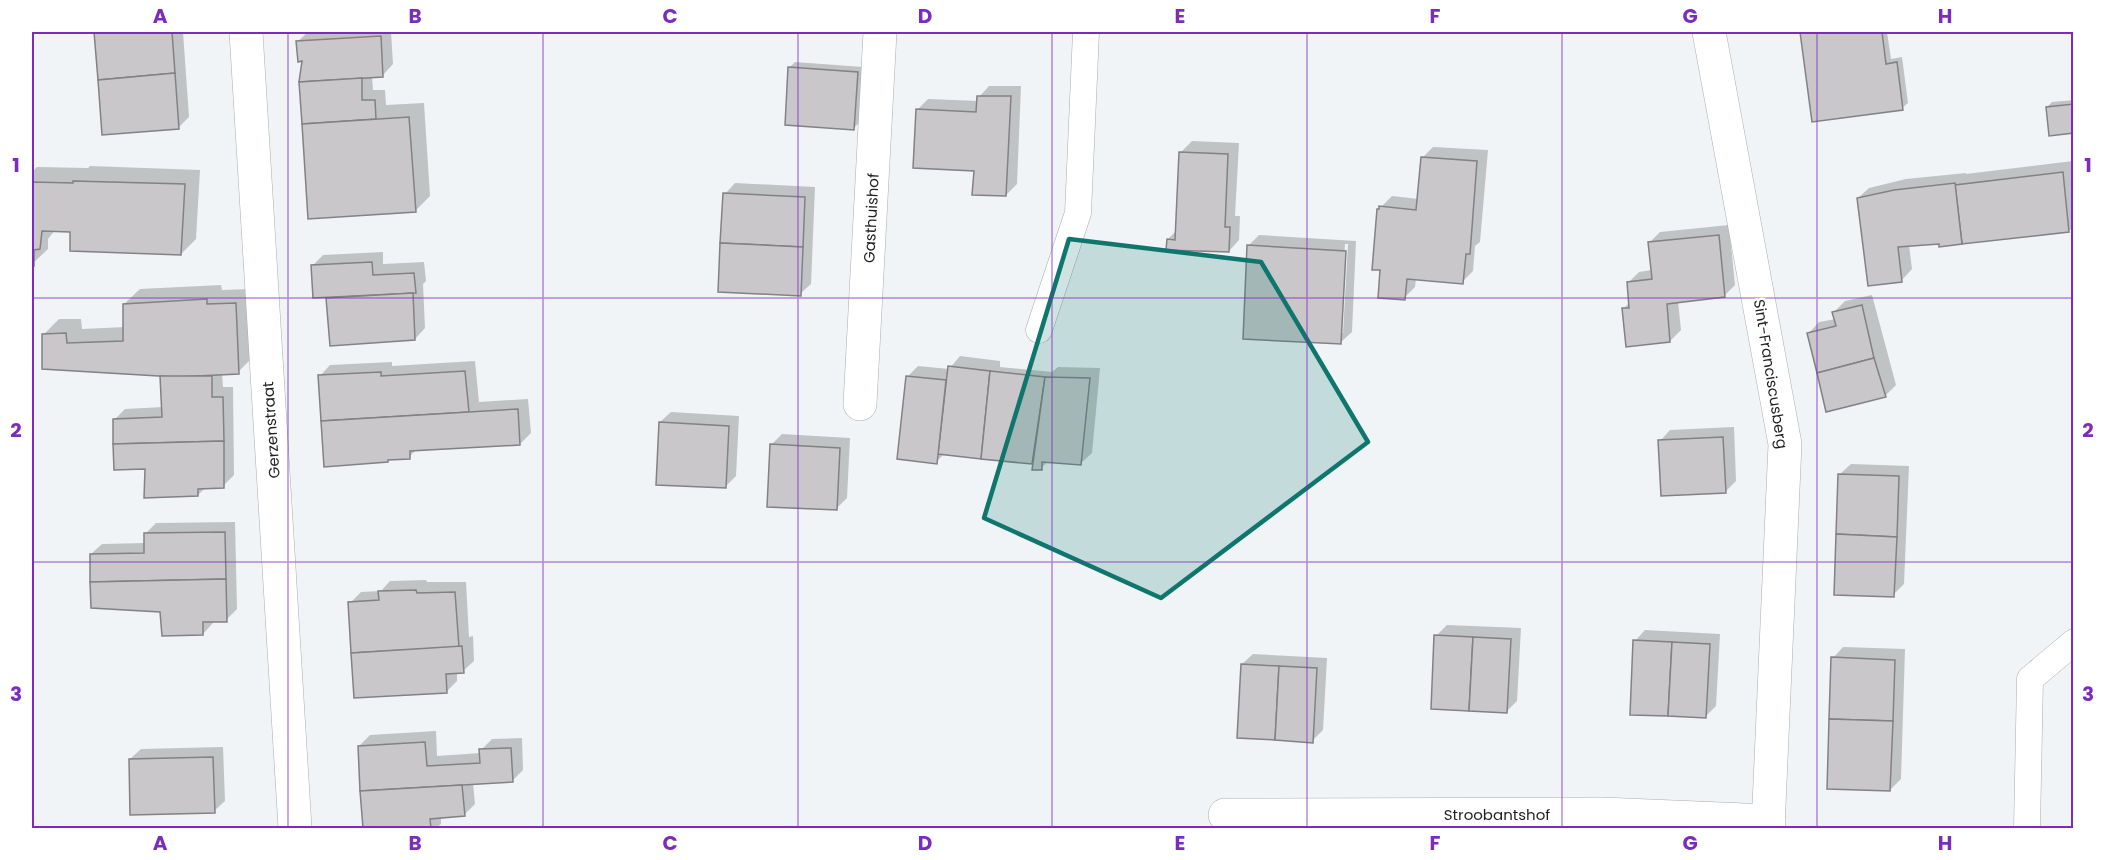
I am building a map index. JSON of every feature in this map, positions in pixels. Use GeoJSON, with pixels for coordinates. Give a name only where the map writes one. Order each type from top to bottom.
{"type":"FeatureCollection","features":[{"type":"Feature","properties":{"kind":"street","name":"Gerzenstraat"},"geometry":{"type":"LineString","coordinates":[[246,32],[295,828]]}},
{"type":"Feature","properties":{"kind":"street","name":"Gasthuishof"},"geometry":{"type":"LineString","coordinates":[[860,404],[880,32]]}},
{"type":"Feature","properties":{"kind":"street","name":"Sint-Franciscusberg"},"geometry":{"type":"LineString","coordinates":[[1709,32],[1785,444],[1768,825]]}},
{"type":"Feature","properties":{"kind":"street","name":"Stroobantshof"},"geometry":{"type":"LineString","coordinates":[[1225,815],[1602,814],[1768,825]]}},
{"type":"Feature","properties":{"kind":"lane"},"geometry":{"type":"LineString","coordinates":[[1039,330],[1078,213],[1086,32]]}},
{"type":"Feature","properties":{"kind":"lane"},"geometry":{"type":"LineString","coordinates":[[2027,828],[2030,679],[2073,642]]}},
{"type":"Feature","properties":{"kind":"highlighted area"},"geometry":{"type":"Polygon","coordinates":[[[1069,239],[1261,262],[1368,442],[1161,598],[984,518],[1069,239]]]}},
{"type":"Feature","properties":{"kind":"building"},"geometry":{"type":"Polygon","coordinates":[[[94,32],[172,32],[175,73],[98,80],[94,32]]]}},
{"type":"Feature","properties":{"kind":"building"},"geometry":{"type":"Polygon","coordinates":[[[1800,32],[1882,32],[1886,64],[1897,62],[1903,110],[1812,122],[1800,32]]]}},
{"type":"Feature","properties":{"kind":"building"},"geometry":{"type":"Polygon","coordinates":[[[381,36],[383,77],[299,82],[302,61],[298,62],[296,41],[381,36]]]}},
{"type":"Feature","properties":{"kind":"building"},"geometry":{"type":"Polygon","coordinates":[[[788,67],[858,72],[854,130],[785,125],[788,67]]]}},
{"type":"Feature","properties":{"kind":"building"},"geometry":{"type":"Polygon","coordinates":[[[175,73],[179,129],[102,135],[98,80],[175,73]]]}},
{"type":"Feature","properties":{"kind":"building"},"geometry":{"type":"Polygon","coordinates":[[[362,78],[362,100],[375,100],[376,119],[302,124],[299,82],[362,78]]]}},
{"type":"Feature","properties":{"kind":"building"},"geometry":{"type":"Polygon","coordinates":[[[977,96],[1011,96],[1006,196],[972,195],[974,171],[913,168],[916,109],[976,112],[977,96]]]}},
{"type":"Feature","properties":{"kind":"building"},"geometry":{"type":"Polygon","coordinates":[[[2074,104],[2074,133],[2049,136],[2046,107],[2074,104]]]}},
{"type":"Feature","properties":{"kind":"building"},"geometry":{"type":"Polygon","coordinates":[[[409,117],[416,212],[308,219],[302,124],[409,117]]]}},
{"type":"Feature","properties":{"kind":"building"},"geometry":{"type":"Polygon","coordinates":[[[1179,152],[1228,154],[1225,227],[1230,227],[1229,252],[1166,250],[1167,239],[1175,240],[1179,152]]]}},
{"type":"Feature","properties":{"kind":"building"},"geometry":{"type":"Polygon","coordinates":[[[1421,157],[1477,161],[1470,254],[1466,254],[1463,284],[1407,279],[1405,300],[1378,298],[1380,270],[1372,270],[1377,209],[1379,206],[1416,210],[1421,157]]]}},
{"type":"Feature","properties":{"kind":"building"},"geometry":{"type":"Polygon","coordinates":[[[2063,172],[2069,232],[1962,244],[1955,185],[2063,172]]]}},
{"type":"Feature","properties":{"kind":"building"},"geometry":{"type":"Polygon","coordinates":[[[73,181],[185,184],[181,255],[70,251],[70,232],[42,231],[40,249],[34,250],[34,266],[32,266],[32,182],[73,183],[73,181]]]}},
{"type":"Feature","properties":{"kind":"building"},"geometry":{"type":"Polygon","coordinates":[[[1955,183],[1962,244],[1939,247],[1939,244],[1898,247],[1902,282],[1868,286],[1857,198],[1894,190],[1955,183]]]}},
{"type":"Feature","properties":{"kind":"building"},"geometry":{"type":"Polygon","coordinates":[[[723,193],[805,197],[803,247],[720,243],[723,193]]]}},
{"type":"Feature","properties":{"kind":"building"},"geometry":{"type":"Polygon","coordinates":[[[1719,235],[1725,297],[1667,304],[1670,342],[1626,347],[1622,308],[1629,308],[1627,282],[1652,279],[1648,242],[1719,235]]]}},
{"type":"Feature","properties":{"kind":"building"},"geometry":{"type":"Polygon","coordinates":[[[720,243],[803,247],[801,296],[718,292],[720,243]]]}},
{"type":"Feature","properties":{"kind":"building"},"geometry":{"type":"Polygon","coordinates":[[[1247,245],[1346,251],[1341,344],[1243,339],[1247,245]]]}},
{"type":"Feature","properties":{"kind":"building"},"geometry":{"type":"Polygon","coordinates":[[[372,262],[373,275],[414,273],[416,293],[313,298],[311,265],[372,262]]]}},
{"type":"Feature","properties":{"kind":"building"},"geometry":{"type":"Polygon","coordinates":[[[413,293],[415,340],[330,346],[326,298],[413,293]]]}},
{"type":"Feature","properties":{"kind":"building"},"geometry":{"type":"Polygon","coordinates":[[[207,299],[207,304],[236,303],[239,374],[175,377],[42,369],[42,334],[66,333],[67,343],[123,341],[123,304],[207,299]]]}},
{"type":"Feature","properties":{"kind":"building"},"geometry":{"type":"Polygon","coordinates":[[[1862,305],[1874,358],[1817,373],[1807,333],[1836,326],[1832,312],[1862,305]]]}},
{"type":"Feature","properties":{"kind":"building"},"geometry":{"type":"Polygon","coordinates":[[[1874,358],[1886,397],[1826,412],[1817,373],[1874,358]]]}},
{"type":"Feature","properties":{"kind":"building"},"geometry":{"type":"Polygon","coordinates":[[[948,366],[990,371],[981,459],[938,454],[948,366]]]}},
{"type":"Feature","properties":{"kind":"building"},"geometry":{"type":"Polygon","coordinates":[[[465,371],[469,412],[321,421],[318,375],[381,372],[381,376],[465,371]]]}},
{"type":"Feature","properties":{"kind":"building"},"geometry":{"type":"Polygon","coordinates":[[[990,371],[1045,377],[1032,464],[981,459],[990,371]]]}},
{"type":"Feature","properties":{"kind":"building"},"geometry":{"type":"Polygon","coordinates":[[[160,376],[212,376],[212,397],[223,397],[224,441],[113,444],[113,419],[162,417],[160,376]]]}},
{"type":"Feature","properties":{"kind":"building"},"geometry":{"type":"Polygon","coordinates":[[[906,376],[946,380],[937,464],[897,459],[906,376]]]}},
{"type":"Feature","properties":{"kind":"building"},"geometry":{"type":"Polygon","coordinates":[[[1045,377],[1090,378],[1081,465],[1042,462],[1042,470],[1032,470],[1045,377]]]}},
{"type":"Feature","properties":{"kind":"building"},"geometry":{"type":"Polygon","coordinates":[[[518,409],[520,445],[410,451],[410,459],[324,467],[321,421],[518,409]]]}},
{"type":"Feature","properties":{"kind":"building"},"geometry":{"type":"Polygon","coordinates":[[[659,422],[729,426],[726,488],[656,485],[659,422]]]}},
{"type":"Feature","properties":{"kind":"building"},"geometry":{"type":"Polygon","coordinates":[[[1723,437],[1726,493],[1661,496],[1658,440],[1723,437]]]}},
{"type":"Feature","properties":{"kind":"building"},"geometry":{"type":"Polygon","coordinates":[[[224,441],[224,488],[198,489],[198,496],[144,498],[145,469],[114,470],[113,444],[224,441]]]}},
{"type":"Feature","properties":{"kind":"building"},"geometry":{"type":"Polygon","coordinates":[[[770,444],[840,448],[837,510],[767,507],[770,444]]]}},
{"type":"Feature","properties":{"kind":"building"},"geometry":{"type":"Polygon","coordinates":[[[1838,474],[1899,476],[1897,537],[1836,534],[1838,474]]]}},
{"type":"Feature","properties":{"kind":"building"},"geometry":{"type":"Polygon","coordinates":[[[225,532],[226,579],[90,582],[90,554],[144,553],[144,533],[225,532]]]}},
{"type":"Feature","properties":{"kind":"building"},"geometry":{"type":"Polygon","coordinates":[[[1836,534],[1897,537],[1894,597],[1834,595],[1836,534]]]}},
{"type":"Feature","properties":{"kind":"building"},"geometry":{"type":"Polygon","coordinates":[[[226,579],[227,622],[203,622],[203,635],[162,636],[160,612],[91,608],[90,582],[226,579]]]}},
{"type":"Feature","properties":{"kind":"building"},"geometry":{"type":"Polygon","coordinates":[[[416,590],[417,593],[455,592],[459,647],[351,653],[348,602],[379,600],[378,591],[416,590]]]}},
{"type":"Feature","properties":{"kind":"building"},"geometry":{"type":"Polygon","coordinates":[[[1434,635],[1473,637],[1469,711],[1431,709],[1434,635]]]}},
{"type":"Feature","properties":{"kind":"building"},"geometry":{"type":"Polygon","coordinates":[[[1473,637],[1511,639],[1507,713],[1469,711],[1473,637]]]}},
{"type":"Feature","properties":{"kind":"building"},"geometry":{"type":"Polygon","coordinates":[[[1633,640],[1672,642],[1668,716],[1630,715],[1633,640]]]}},
{"type":"Feature","properties":{"kind":"building"},"geometry":{"type":"Polygon","coordinates":[[[1672,642],[1710,644],[1706,718],[1668,716],[1672,642]]]}},
{"type":"Feature","properties":{"kind":"building"},"geometry":{"type":"Polygon","coordinates":[[[462,646],[464,673],[446,674],[447,693],[354,698],[351,653],[462,646]]]}},
{"type":"Feature","properties":{"kind":"building"},"geometry":{"type":"Polygon","coordinates":[[[1831,657],[1895,660],[1893,721],[1829,719],[1831,657]]]}},
{"type":"Feature","properties":{"kind":"building"},"geometry":{"type":"Polygon","coordinates":[[[1241,664],[1279,666],[1275,740],[1237,738],[1241,664]]]}},
{"type":"Feature","properties":{"kind":"building"},"geometry":{"type":"Polygon","coordinates":[[[1279,666],[1317,668],[1313,743],[1275,740],[1279,666]]]}},
{"type":"Feature","properties":{"kind":"building"},"geometry":{"type":"Polygon","coordinates":[[[1829,719],[1893,721],[1890,791],[1827,789],[1829,719]]]}},
{"type":"Feature","properties":{"kind":"building"},"geometry":{"type":"Polygon","coordinates":[[[425,742],[427,766],[480,763],[479,749],[511,748],[513,782],[360,791],[358,746],[425,742]]]}},
{"type":"Feature","properties":{"kind":"building"},"geometry":{"type":"Polygon","coordinates":[[[213,757],[215,813],[130,815],[129,759],[213,757]]]}},
{"type":"Feature","properties":{"kind":"building"},"geometry":{"type":"Polygon","coordinates":[[[462,785],[465,816],[430,819],[431,828],[363,828],[360,791],[462,785]]]}}]}
